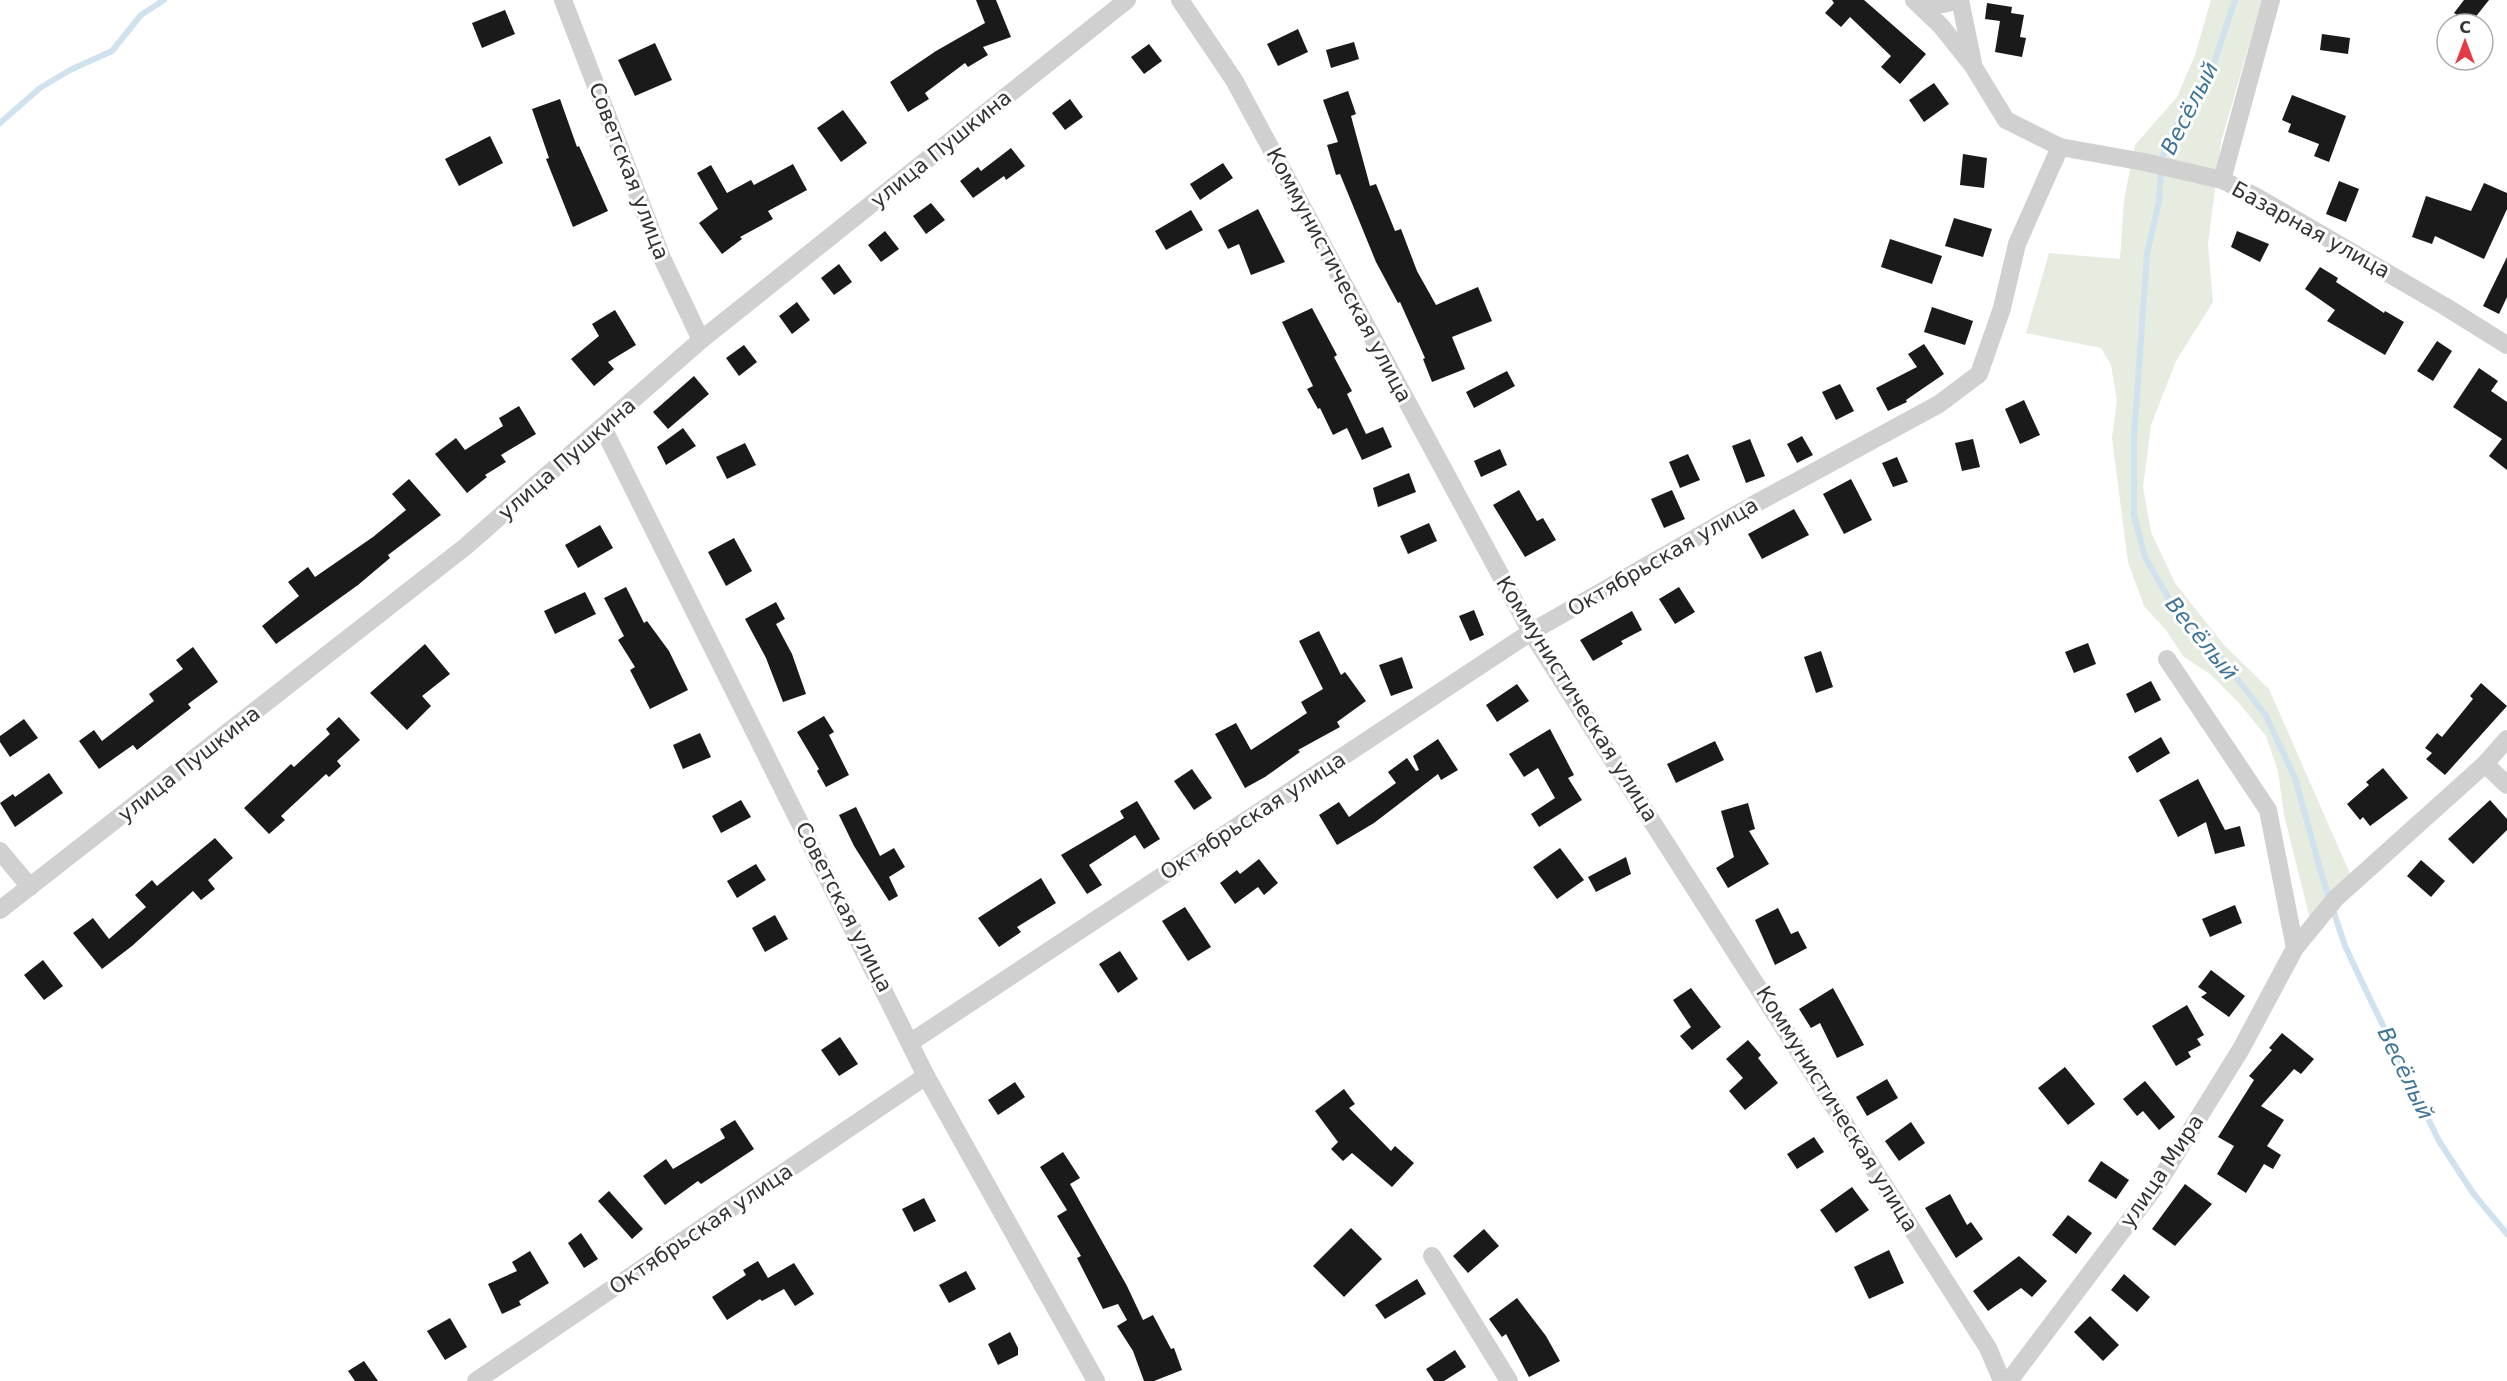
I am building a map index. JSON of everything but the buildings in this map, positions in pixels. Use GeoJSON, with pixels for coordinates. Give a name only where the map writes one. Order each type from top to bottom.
{"type":"FeatureCollection","features":[{"type":"Feature","properties":{"kind":"street","name":"Советская улица"},"geometry":{"type":"LineString","coordinates":[[563,0],[662,258],[701,340]]}},
{"type":"Feature","properties":{"kind":"street","name":"улица Пушкина"},"geometry":{"type":"LineString","coordinates":[[0,910],[456,554],[603,428],[701,340],[1127,0]]}},
{"type":"Feature","properties":{"kind":"street","name":"Коммунистическая улица"},"geometry":{"type":"LineString","coordinates":[[1180,0],[1234,80],[1531,632],[1872,1162],[1988,1348],[2002,1381]]}},
{"type":"Feature","properties":{"kind":"street"},"geometry":{"type":"LineString","coordinates":[[1919,4],[1948,3],[1950,0]]}},
{"type":"Feature","properties":{"kind":"street"},"geometry":{"type":"LineString","coordinates":[[1960,0],[1973,66]]}},
{"type":"Feature","properties":{"kind":"street"},"geometry":{"type":"LineString","coordinates":[[2222,180],[2271,0]]}},
{"type":"Feature","properties":{"kind":"street","name":"Базарная улица"},"geometry":{"type":"LineString","coordinates":[[1919,4],[1973,66],[2006,120],[2060,147],[2144,162],[2222,180],[2255,196],[2426,295],[2507,345]]}},
{"type":"Feature","properties":{"kind":"street","name":"Октябрьская улица"},"geometry":{"type":"LineString","coordinates":[[911,1042],[1531,632],[1753,505],[1939,404],[1979,374],[2002,308],[2017,244],[2060,147]]}},
{"type":"Feature","properties":{"kind":"street","name":"Советская улица"},"geometry":{"type":"LineString","coordinates":[[603,428],[926,1076],[1096,1381]]}},
{"type":"Feature","properties":{"kind":"street"},"geometry":{"type":"LineString","coordinates":[[2167,659],[2268,810],[2295,948]]}},
{"type":"Feature","properties":{"kind":"street","name":"улица Мира"},"geometry":{"type":"LineString","coordinates":[[2009,1381],[2158,1183],[2241,1049],[2295,948],[2336,898],[2485,764],[2507,739]]}},
{"type":"Feature","properties":{"kind":"street"},"geometry":{"type":"LineString","coordinates":[[2485,764],[2507,785]]}},
{"type":"Feature","properties":{"kind":"street"},"geometry":{"type":"LineString","coordinates":[[0,851],[30,887]]}},
{"type":"Feature","properties":{"kind":"street","name":"Октябрьская улица"},"geometry":{"type":"LineString","coordinates":[[476,1381],[926,1076]]}},
{"type":"Feature","properties":{"kind":"street"},"geometry":{"type":"LineString","coordinates":[[1432,1256],[1509,1381]]}},
{"type":"Feature","properties":{"kind":"shaded area"},"geometry":{"type":"Polygon","coordinates":[[[2211,0],[2262,0],[2221,142],[2208,244],[2213,302],[2176,361],[2151,425],[2143,487],[2151,532],[2175,583],[2224,645],[2269,689],[2354,883],[2311,923],[2284,815],[2278,771],[2266,736],[2239,703],[2210,674],[2184,657],[2165,629],[2144,606],[2128,562],[2112,438],[2117,400],[2111,365],[2101,348],[2026,333],[2049,253],[2120,259],[2124,200],[2135,145],[2177,97],[2195,55],[2211,0]]]}},
{"type":"Feature","properties":{"kind":"waterway"},"geometry":{"type":"LineString","coordinates":[[0,123],[40,88],[70,70],[112,51],[141,15],[164,0]]}},
{"type":"Feature","properties":{"kind":"waterway","name":"Весёлый"},"geometry":{"type":"LineString","coordinates":[[2235,0],[2214,63],[2173,131],[2162,158],[2159,201],[2147,254],[2134,437],[2134,515],[2145,557],[2173,606],[2225,663],[2266,716],[2295,778],[2322,876],[2345,946],[2439,1141],[2473,1193],[2507,1234]]}}]}
